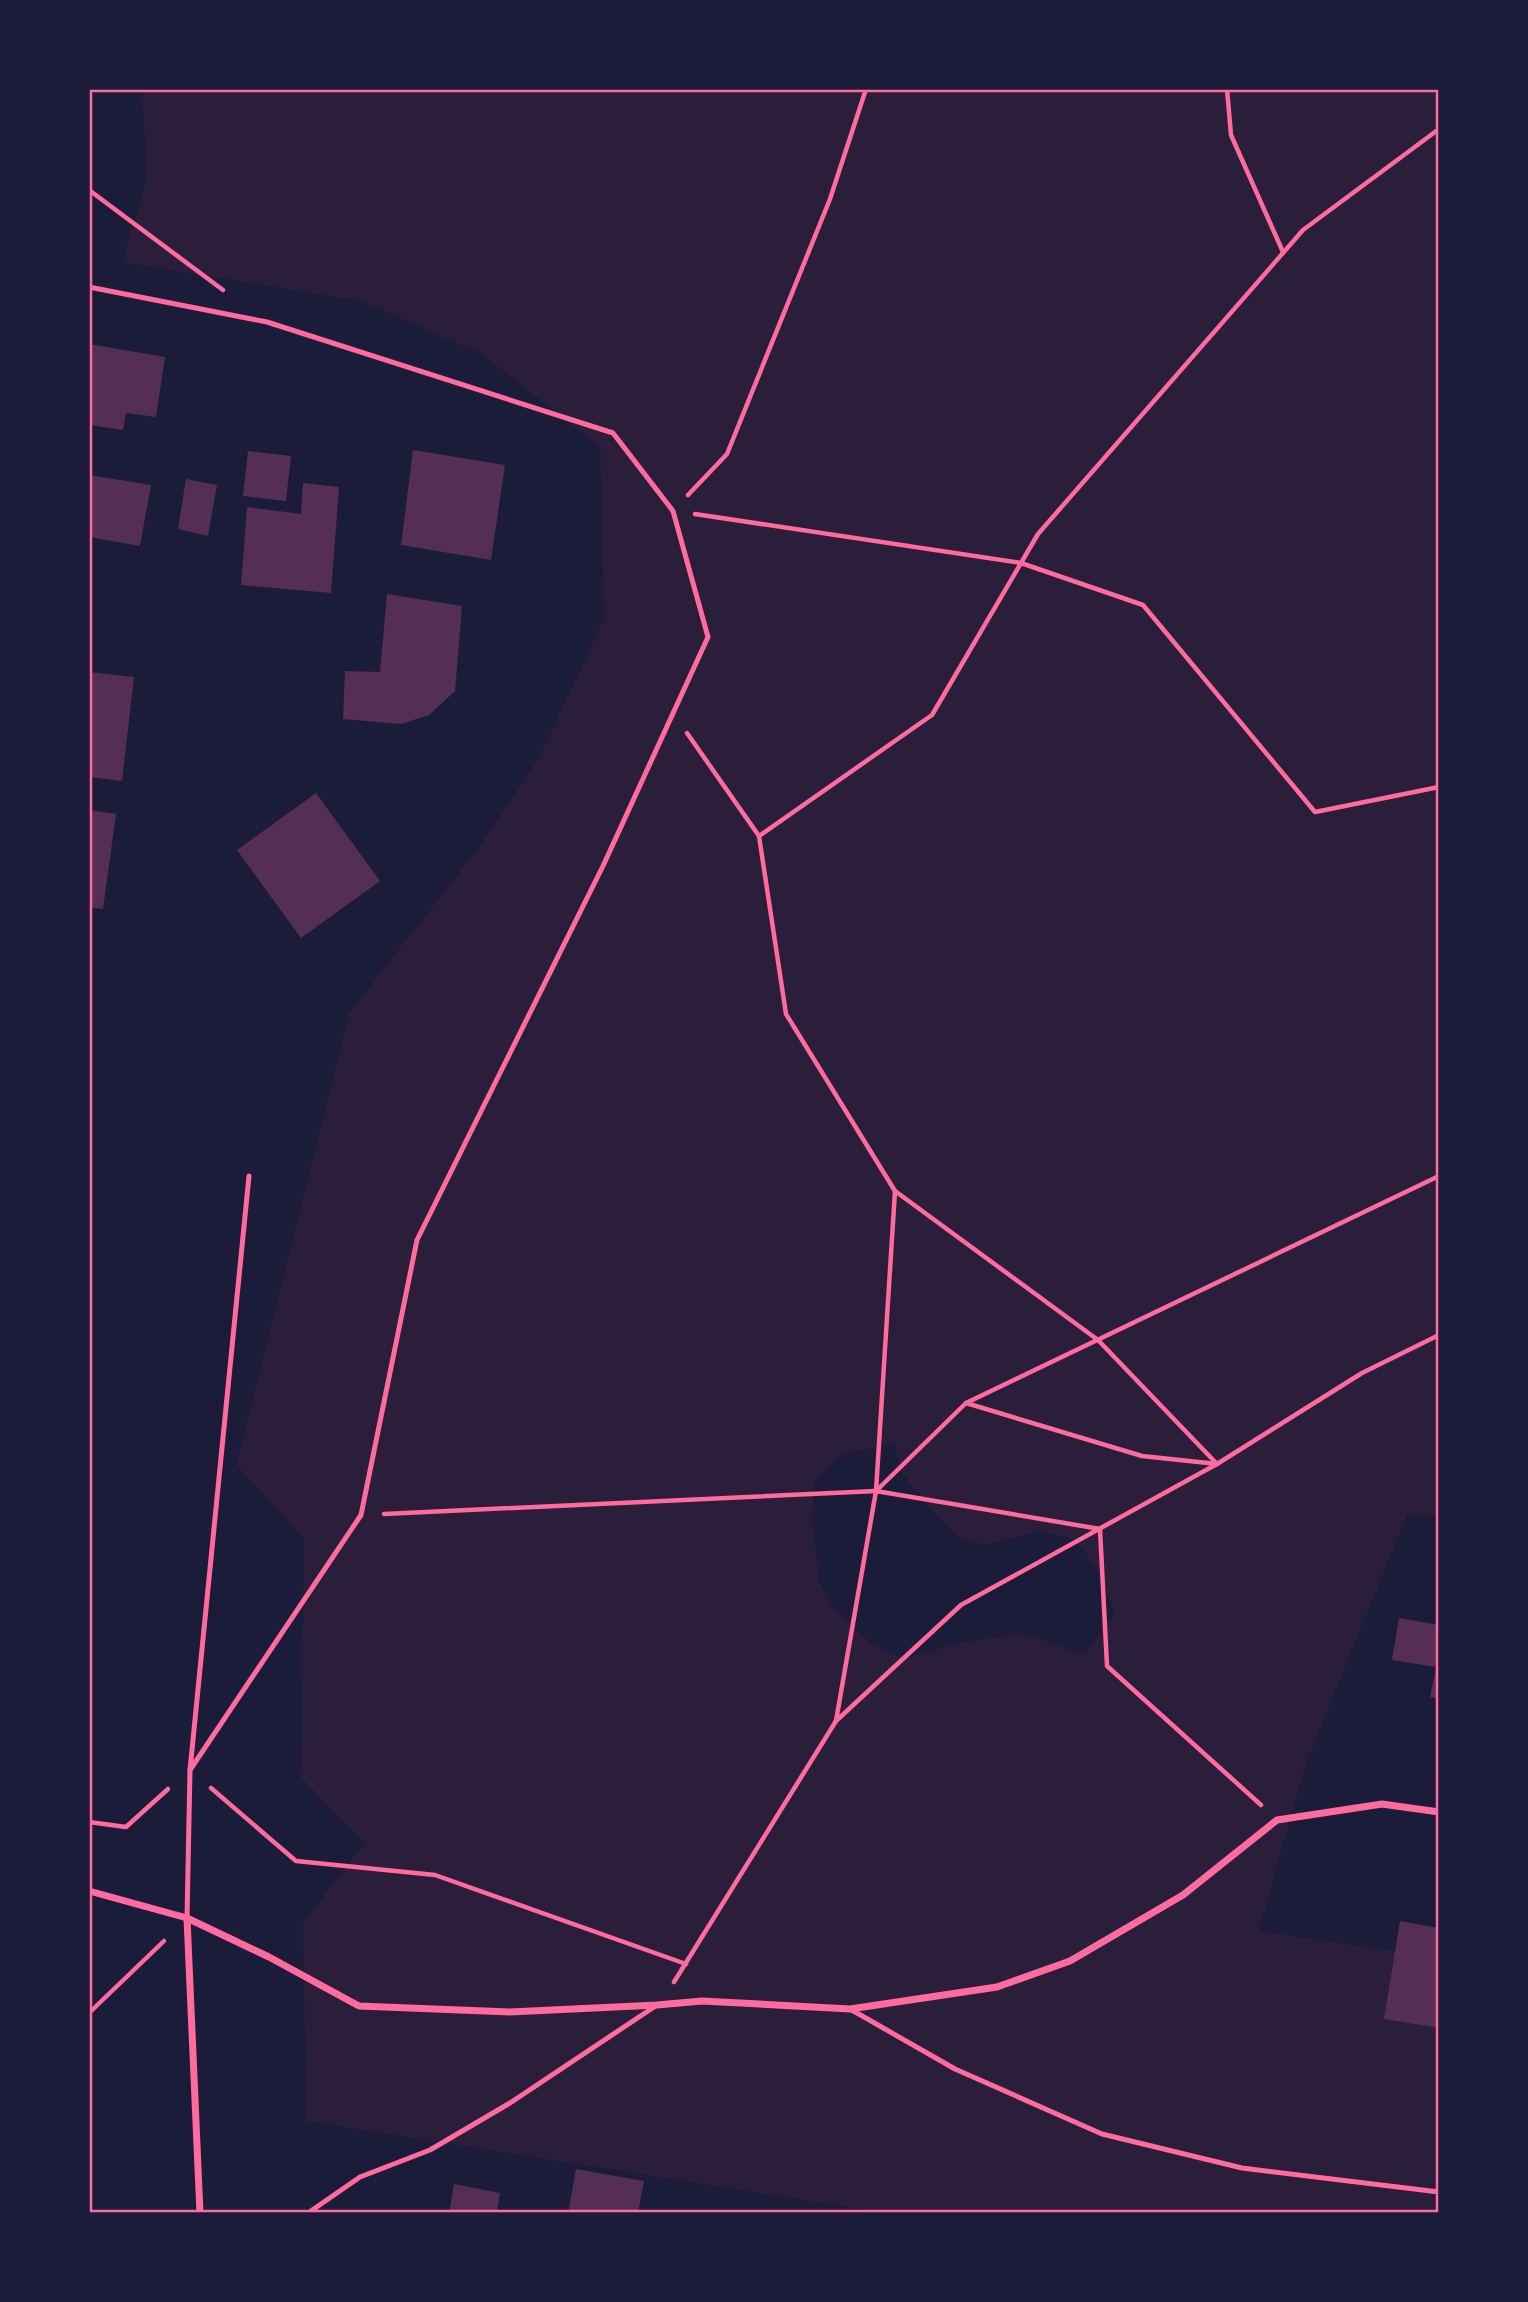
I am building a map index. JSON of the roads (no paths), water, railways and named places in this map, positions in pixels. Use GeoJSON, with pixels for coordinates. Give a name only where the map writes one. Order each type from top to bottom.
{"type":"FeatureCollection","features":[{"type":"Feature","properties":{"kind":"street"},"geometry":{"type":"LineString","coordinates":[[89,1891],[187,1918],[269,1957],[359,2006],[510,2012],[702,2001],[850,2009],[997,1987],[1070,1961],[1183,1895],[1277,1820],[1382,1804],[1439,1812]]}},
{"type":"Feature","properties":{"kind":"street"},"geometry":{"type":"LineString","coordinates":[[187,1918],[200,2213]]}},
{"type":"Feature","properties":{"kind":"lane"},"geometry":{"type":"LineString","coordinates":[[89,287],[267,322],[613,433],[673,511],[708,637],[603,866],[417,1240],[361,1516],[190,1770]]}},
{"type":"Feature","properties":{"kind":"lane"},"geometry":{"type":"LineString","coordinates":[[187,1918],[190,1770],[249,1175]]}},
{"type":"Feature","properties":{"kind":"lane"},"geometry":{"type":"LineString","coordinates":[[308,2213],[360,2177],[430,2150],[510,2103],[657,2005]]}},
{"type":"Feature","properties":{"kind":"lane"},"geometry":{"type":"LineString","coordinates":[[850,2009],[956,2069],[1102,2134],[1242,2168],[1439,2192]]}}]}
